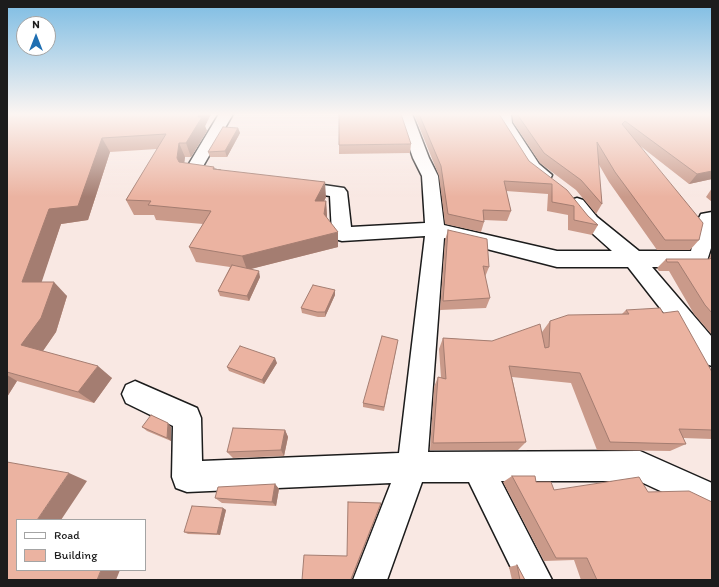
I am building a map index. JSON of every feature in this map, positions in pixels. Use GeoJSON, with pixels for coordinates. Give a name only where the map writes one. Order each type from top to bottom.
{"type":"FeatureCollection","features":[{"type":"Feature","properties":{"kind":"street"},"geometry":{"type":"LineString","coordinates":[[210,141],[192,172],[231,177]]}},
{"type":"Feature","properties":{"kind":"street"},"geometry":{"type":"LineString","coordinates":[[370,580],[412,467],[435,229],[430,176],[421,158],[415,141]]}},
{"type":"Feature","properties":{"kind":"street"},"geometry":{"type":"LineString","coordinates":[[517,141],[533,167],[560,188],[590,221],[634,259],[712,355]]}},
{"type":"Feature","properties":{"kind":"street"},"geometry":{"type":"LineString","coordinates":[[277,183],[338,192],[342,234],[435,229],[557,259],[634,259],[705,264],[708,218],[712,218]]}},
{"type":"Feature","properties":{"kind":"street"},"geometry":{"type":"LineString","coordinates":[[135,394],[187,418],[187,477],[412,467],[640,466],[712,499]]}},
{"type":"Feature","properties":{"kind":"street"},"geometry":{"type":"LineString","coordinates":[[478,467],[535,580]]}},
{"type":"Feature","properties":{"kind":"building"},"geometry":{"type":"Polygon","coordinates":[[[7,141],[101,141],[78,206],[49,209],[22,282],[54,282],[41,318],[21,345],[98,366],[78,392],[7,372],[7,141]]]}},
{"type":"Feature","properties":{"kind":"building"},"geometry":{"type":"Polygon","coordinates":[[[162,141],[187,141],[186,143],[179,143],[177,158],[179,162],[214,167],[213,169],[325,182],[315,201],[326,201],[324,214],[338,232],[242,256],[189,247],[211,211],[148,205],[151,201],[126,200],[162,141]]]}},
{"type":"Feature","properties":{"kind":"building"},"geometry":{"type":"Polygon","coordinates":[[[214,141],[230,141],[225,151],[208,152],[214,141]]]}},
{"type":"Feature","properties":{"kind":"building"},"geometry":{"type":"Polygon","coordinates":[[[339,141],[410,141],[411,144],[339,145],[339,141]]]}},
{"type":"Feature","properties":{"kind":"building"},"geometry":{"type":"Polygon","coordinates":[[[431,141],[516,141],[529,161],[567,190],[588,216],[598,225],[574,220],[574,206],[552,202],[552,184],[504,181],[511,211],[483,210],[484,222],[448,214],[441,166],[431,141]]]}},
{"type":"Feature","properties":{"kind":"building"},"geometry":{"type":"Polygon","coordinates":[[[536,141],[636,141],[703,223],[699,240],[665,240],[615,172],[597,142],[602,204],[581,180],[544,153],[536,141]]]}},
{"type":"Feature","properties":{"kind":"building"},"geometry":{"type":"Polygon","coordinates":[[[653,141],[712,141],[712,171],[697,174],[653,141]]]}},
{"type":"Feature","properties":{"kind":"building"},"geometry":{"type":"Polygon","coordinates":[[[448,230],[487,239],[489,267],[483,266],[490,298],[443,301],[448,230]]]}},
{"type":"Feature","properties":{"kind":"building"},"geometry":{"type":"Polygon","coordinates":[[[712,258],[712,313],[705,305],[678,262],[667,262],[666,259],[712,258]]]}},
{"type":"Feature","properties":{"kind":"building"},"geometry":{"type":"Polygon","coordinates":[[[232,265],[259,271],[247,296],[218,291],[232,265]]]}},
{"type":"Feature","properties":{"kind":"building"},"geometry":{"type":"Polygon","coordinates":[[[313,285],[335,290],[325,312],[317,312],[301,308],[313,285]]]}},
{"type":"Feature","properties":{"kind":"building"},"geometry":{"type":"Polygon","coordinates":[[[660,308],[663,313],[678,311],[712,372],[712,430],[679,429],[686,444],[610,442],[580,373],[509,366],[526,442],[433,443],[438,377],[446,379],[443,338],[492,341],[540,324],[545,348],[549,347],[550,321],[568,315],[629,314],[626,310],[660,308]]]}},
{"type":"Feature","properties":{"kind":"building"},"geometry":{"type":"Polygon","coordinates":[[[382,336],[398,340],[384,407],[363,403],[382,336]]]}},
{"type":"Feature","properties":{"kind":"building"},"geometry":{"type":"Polygon","coordinates":[[[240,346],[275,358],[262,380],[227,367],[240,346]]]}},
{"type":"Feature","properties":{"kind":"building"},"geometry":{"type":"Polygon","coordinates":[[[151,415],[168,423],[167,438],[142,427],[151,415]]]}},
{"type":"Feature","properties":{"kind":"building"},"geometry":{"type":"Polygon","coordinates":[[[233,428],[285,430],[281,450],[227,452],[233,428]]]}},
{"type":"Feature","properties":{"kind":"building"},"geometry":{"type":"Polygon","coordinates":[[[7,462],[69,473],[38,519],[16,519],[16,571],[101,571],[97,580],[7,580],[7,462]]]}},
{"type":"Feature","properties":{"kind":"building"},"geometry":{"type":"Polygon","coordinates":[[[512,476],[535,476],[536,482],[551,482],[554,490],[639,477],[648,492],[689,491],[712,502],[712,580],[597,580],[587,558],[556,558],[512,476]]]}},
{"type":"Feature","properties":{"kind":"building"},"geometry":{"type":"Polygon","coordinates":[[[275,484],[272,502],[215,498],[218,487],[275,484]]]}},
{"type":"Feature","properties":{"kind":"building"},"geometry":{"type":"Polygon","coordinates":[[[348,502],[381,503],[351,579],[352,580],[302,580],[304,555],[347,556],[348,502]]]}},
{"type":"Feature","properties":{"kind":"building"},"geometry":{"type":"Polygon","coordinates":[[[192,506],[223,508],[217,534],[184,532],[192,506]]]}},
{"type":"Feature","properties":{"kind":"building"},"geometry":{"type":"Polygon","coordinates":[[[517,565],[525,580],[520,580],[517,565]]]}}]}
